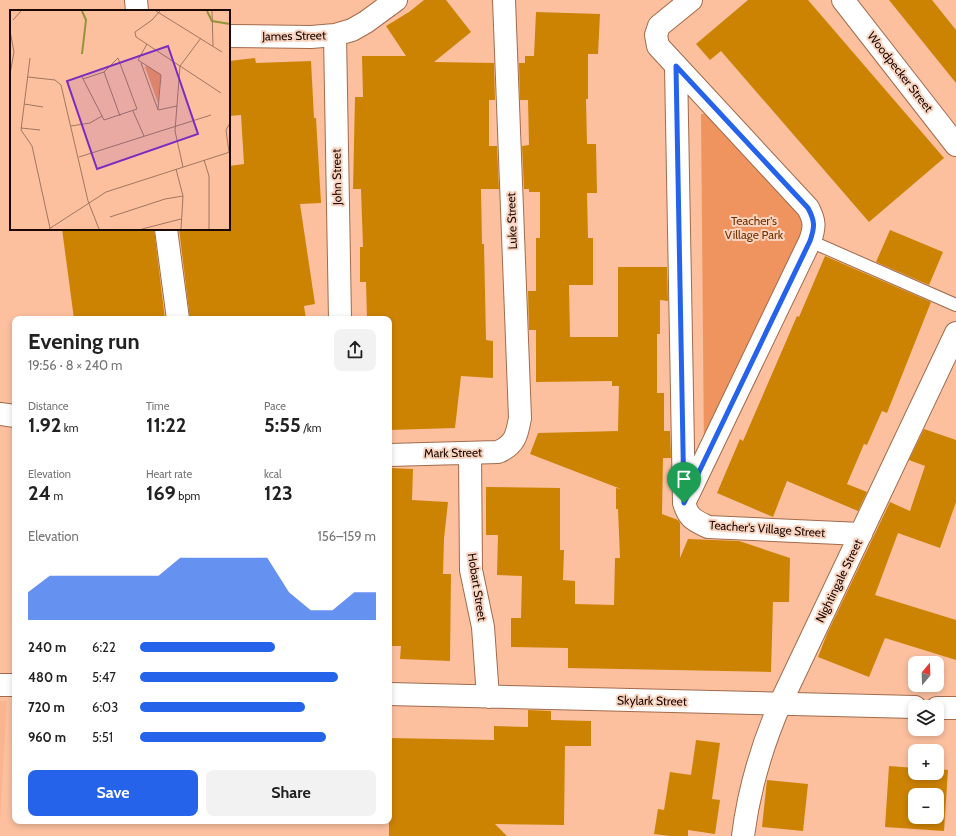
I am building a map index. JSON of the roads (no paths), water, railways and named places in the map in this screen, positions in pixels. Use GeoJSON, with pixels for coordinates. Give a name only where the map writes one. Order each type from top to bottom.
{"type":"FeatureCollection","features":[{"type":"Feature","properties":{"kind":"street"},"geometry":{"type":"LineString","coordinates":[[136,0],[137,10]]}},
{"type":"Feature","properties":{"kind":"street","name":"James Street"},"geometry":{"type":"LineString","coordinates":[[230,36],[311,37],[335,35],[352,30],[366,22],[396,0]]}},
{"type":"Feature","properties":{"kind":"street","name":"Luke Street"},"geometry":{"type":"LineString","coordinates":[[504,0],[520,418],[518,431],[513,442]]}},
{"type":"Feature","properties":{"kind":"street"},"geometry":{"type":"LineString","coordinates":[[684,503],[810,241],[814,228],[813,216],[808,208],[658,46],[656,35],[659,26],[690,0]]}},
{"type":"Feature","properties":{"kind":"street","name":"Woodpecker Street"},"geometry":{"type":"LineString","coordinates":[[843,0],[956,145]]}},
{"type":"Feature","properties":{"kind":"street","name":"John Street"},"geometry":{"type":"LineString","coordinates":[[335,35],[340,316]]}},
{"type":"Feature","properties":{"kind":"street","name":"Teacher's Village Street"},"geometry":{"type":"LineString","coordinates":[[676,66],[684,503],[687,513],[694,520],[708,527],[861,534]]}},
{"type":"Feature","properties":{"kind":"street"},"geometry":{"type":"LineString","coordinates":[[166,230],[178,316]]}},
{"type":"Feature","properties":{"kind":"street","name":"Nightingale Street"},"geometry":{"type":"LineString","coordinates":[[743,836],[753,779],[765,738],[956,333]]}},
{"type":"Feature","properties":{"kind":"street"},"geometry":{"type":"LineString","coordinates":[[0,414],[12,416]]}},
{"type":"Feature","properties":{"kind":"street","name":"Mark Street"},"geometry":{"type":"LineString","coordinates":[[392,455],[470,454],[498,452],[513,442]]}},
{"type":"Feature","properties":{"kind":"street","name":"Hobart Street"},"geometry":{"type":"LineString","coordinates":[[470,454],[471,570],[483,627],[488,697]]}},
{"type":"Feature","properties":{"kind":"street"},"geometry":{"type":"LineString","coordinates":[[0,685],[12,685]]}},
{"type":"Feature","properties":{"kind":"street","name":"Skylark Street"},"geometry":{"type":"LineString","coordinates":[[392,694],[908,707]]}},
{"type":"Feature","properties":{"kind":"street"},"geometry":{"type":"LineString","coordinates":[[944,708],[956,708]]}},
{"type":"Feature","properties":{"kind":"lane"},"geometry":{"type":"LineString","coordinates":[[810,241],[956,306]]}},
{"type":"Feature","properties":{"kind":"park label","name":"Teacher's Village Park"},"geometry":{"type":"Point","coordinates":[754,228]}}]}
